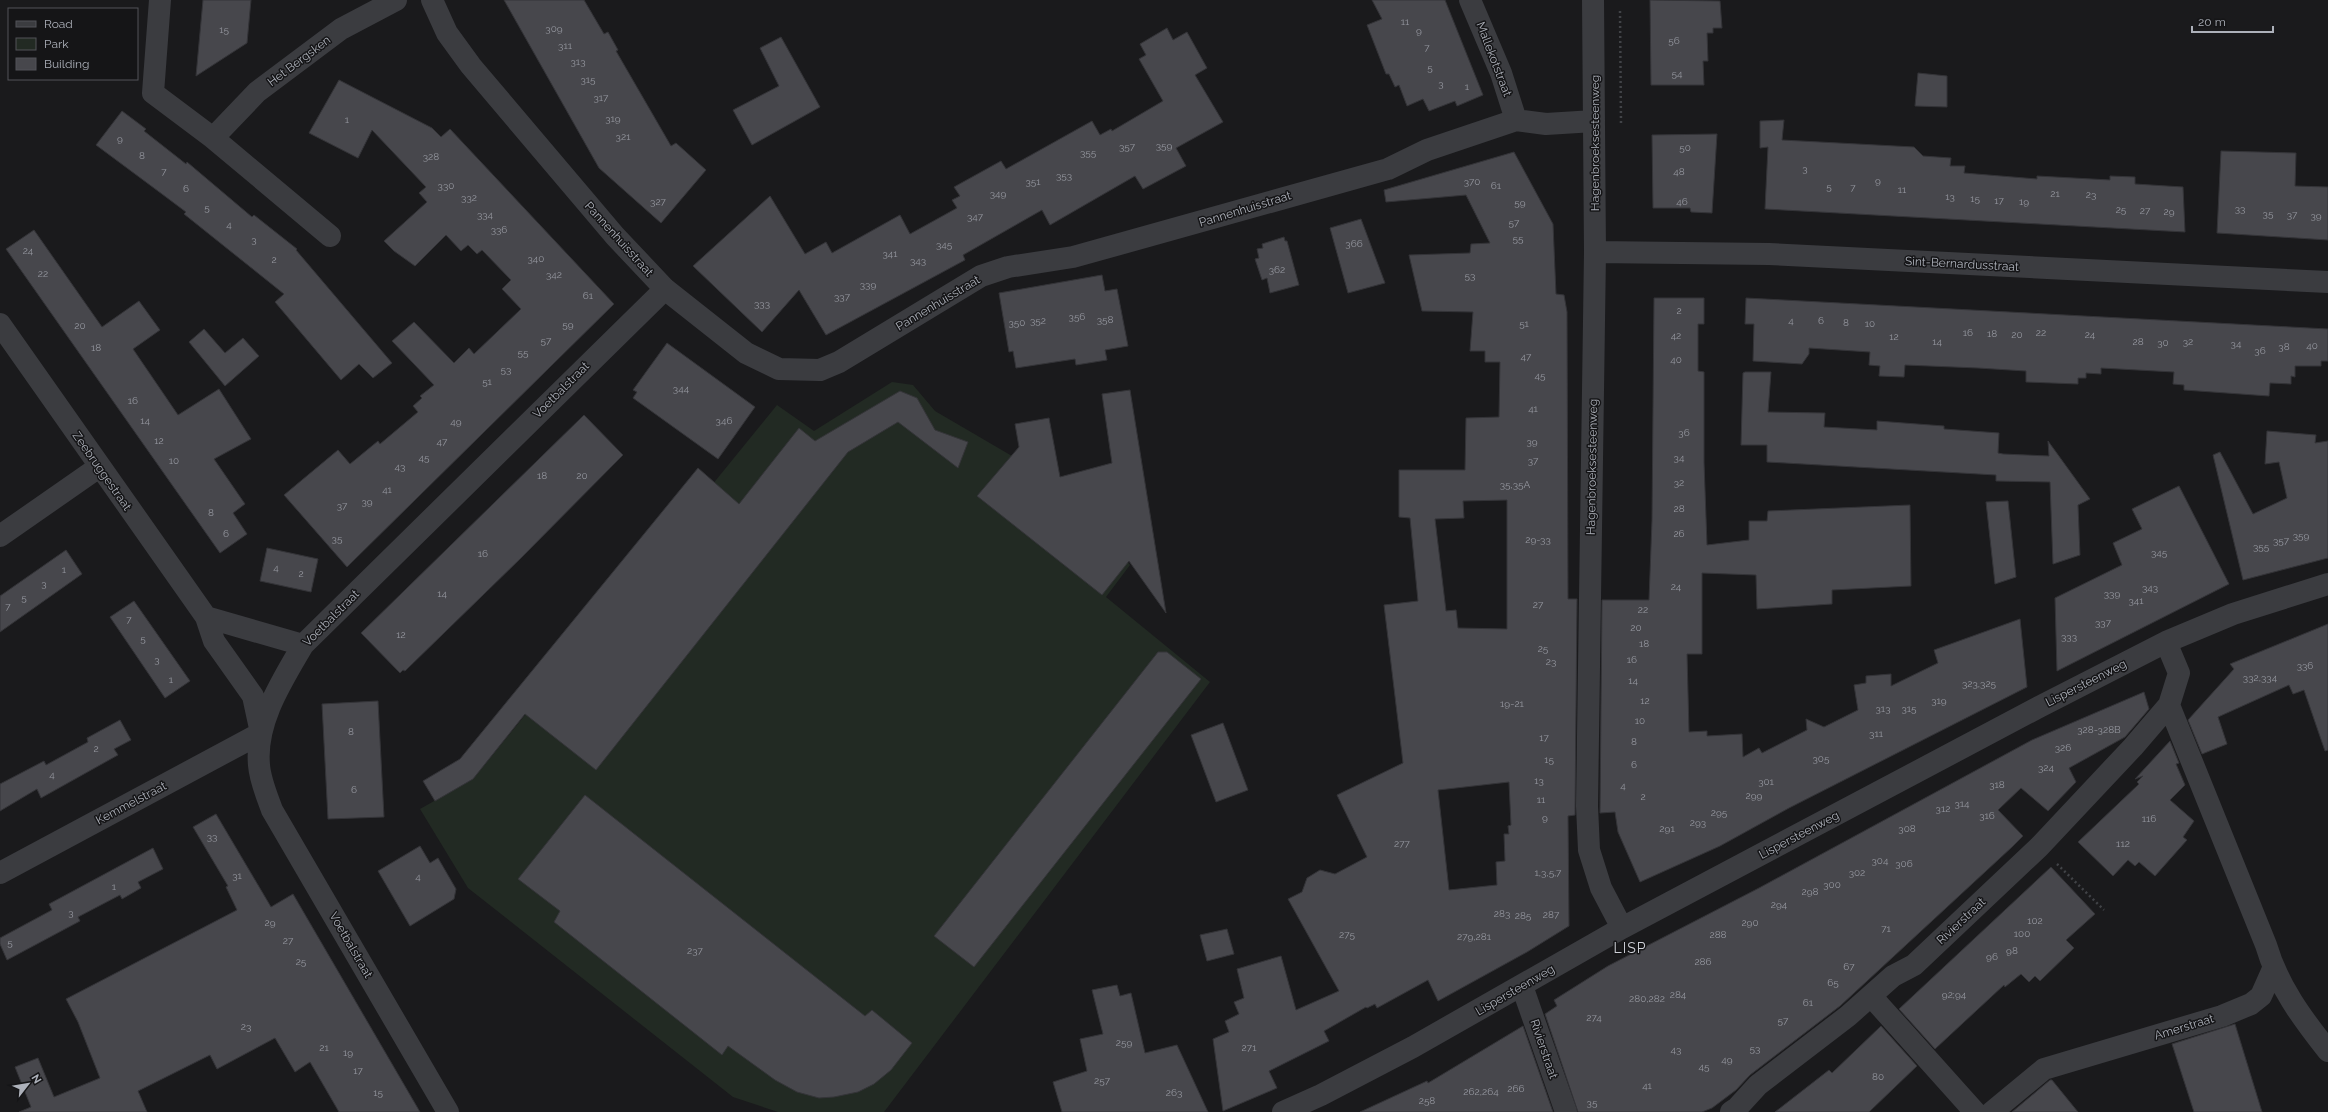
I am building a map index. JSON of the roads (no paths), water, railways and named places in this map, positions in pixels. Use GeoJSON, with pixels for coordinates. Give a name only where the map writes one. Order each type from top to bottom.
{"type":"FeatureCollection","features":[{"type":"Feature","properties":{"kind":"street"},"geometry":{"type":"LineString","coordinates":[[160,0],[153,93],[213,138],[330,236]]}},
{"type":"Feature","properties":{"kind":"street","name":"Het Bergsken"},"geometry":{"type":"LineString","coordinates":[[213,138],[257,92],[341,29],[396,0]]}},
{"type":"Feature","properties":{"kind":"street","name":"Pannenhuisstraat"},"geometry":{"type":"LineString","coordinates":[[432,0],[447,33],[471,66],[615,236],[665,289],[746,353],[779,368],[820,370],[839,362],[886,335],[981,276],[1008,267],[1073,257],[1388,169],[1427,150],[1516,120],[1546,124],[1594,121]]}},
{"type":"Feature","properties":{"kind":"street","name":"Mallekotstraat"},"geometry":{"type":"LineString","coordinates":[[1470,0],[1501,74],[1516,120]]}},
{"type":"Feature","properties":{"kind":"street","name":"Hagenbroeksesteenweg"},"geometry":{"type":"LineString","coordinates":[[1593,0],[1595,252],[1587,806],[1589,850],[1601,888],[1622,928]]}},
{"type":"Feature","properties":{"kind":"street","name":"Sint-Bernardusstraat"},"geometry":{"type":"LineString","coordinates":[[1595,252],[1769,254],[2328,282]]}},
{"type":"Feature","properties":{"kind":"street","name":"Voetbalstraat"},"geometry":{"type":"LineString","coordinates":[[448,1112],[272,810],[259,765],[261,733],[278,689],[303,645],[665,289]]}},
{"type":"Feature","properties":{"kind":"street","name":"Zeebruggestraat"},"geometry":{"type":"LineString","coordinates":[[0,324],[99,467],[206,617],[214,641],[253,696],[261,733]]}},
{"type":"Feature","properties":{"kind":"street"},"geometry":{"type":"LineString","coordinates":[[0,536],[99,467]]}},
{"type":"Feature","properties":{"kind":"street","name":"Lispersteenweg"},"geometry":{"type":"LineString","coordinates":[[1283,1112],[1321,1095],[1413,1047],[1622,928],[2166,642],[2233,614],[2328,584]]}},
{"type":"Feature","properties":{"kind":"street"},"geometry":{"type":"LineString","coordinates":[[206,617],[303,645]]}},
{"type":"Feature","properties":{"kind":"street","name":"Rivierstraat"},"geometry":{"type":"LineString","coordinates":[[1731,1112],[1738,1108],[1758,1085],[1842,1021],[1893,976],[1914,965],[2039,847],[2133,747],[2169,705],[2179,673],[2166,642]]}},
{"type":"Feature","properties":{"kind":"street"},"geometry":{"type":"LineString","coordinates":[[2169,705],[2266,945],[2273,969],[2302,1019],[2328,1051]]}},
{"type":"Feature","properties":{"kind":"street","name":"Kemmelstraat"},"geometry":{"type":"LineString","coordinates":[[0,873],[261,733]]}},
{"type":"Feature","properties":{"kind":"street","name":"Amerstraat"},"geometry":{"type":"LineString","coordinates":[[1992,1112],[2044,1069],[2222,1016],[2251,1004],[2261,996],[2273,969]]}},
{"type":"Feature","properties":{"kind":"street","name":"Rivierstraat"},"geometry":{"type":"LineString","coordinates":[[1522,986],[1566,1112]]}},
{"type":"Feature","properties":{"kind":"street"},"geometry":{"type":"LineString","coordinates":[[1871,996],[1974,1112]]}},
{"type":"Feature","properties":{"kind":"district","name":"LISP"},"geometry":{"type":"Point","coordinates":[1630,948]}}]}
